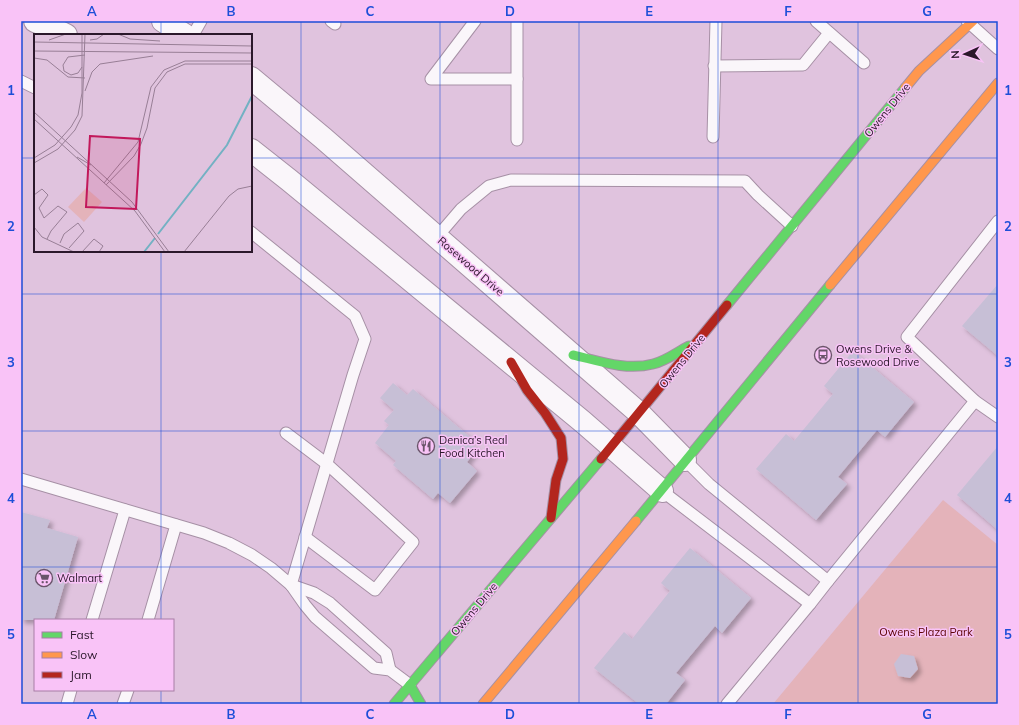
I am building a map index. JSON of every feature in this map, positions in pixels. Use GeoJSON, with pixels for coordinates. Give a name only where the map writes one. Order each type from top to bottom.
{"type":"FeatureCollection","features":[{"type":"Feature","properties":{"kind":"street"},"geometry":{"type":"LineString","coordinates":[[35,21],[64,34]]}},
{"type":"Feature","properties":{"kind":"street"},"geometry":{"type":"LineString","coordinates":[[163,21],[183,34]]}},
{"type":"Feature","properties":{"kind":"street","name":"Owens Drive"},"geometry":{"type":"LineString","coordinates":[[394,704],[611,447],[920,71],[970,22]]}},
{"type":"Feature","properties":{"kind":"street","name":"Rosewood Drive"},"geometry":{"type":"LineString","coordinates":[[252,79],[323,138],[639,413],[685,460]]}},
{"type":"Feature","properties":{"kind":"street"},"geometry":{"type":"LineString","coordinates":[[483,704],[662,491],[685,460],[998,83]]}},
{"type":"Feature","properties":{"kind":"street"},"geometry":{"type":"LineString","coordinates":[[252,151],[511,362],[662,491]]}},
{"type":"Feature","properties":{"kind":"street"},"geometry":{"type":"LineString","coordinates":[[573,355],[617,366],[633,367],[652,364],[663,360],[698,342]]}},
{"type":"Feature","properties":{"kind":"street"},"geometry":{"type":"LineString","coordinates":[[511,362],[527,390],[545,413],[561,438],[563,459],[556,480],[550,518]]}},
{"type":"Feature","properties":{"kind":"street"},"geometry":{"type":"LineString","coordinates":[[410,685],[421,704]]}},
{"type":"Feature","properties":{"kind":"lane"},"geometry":{"type":"LineString","coordinates":[[194,34],[201,21]]}},
{"type":"Feature","properties":{"kind":"lane"},"geometry":{"type":"LineString","coordinates":[[475,21],[431,79],[517,79]]}},
{"type":"Feature","properties":{"kind":"lane"},"geometry":{"type":"LineString","coordinates":[[517,21],[517,140]]}},
{"type":"Feature","properties":{"kind":"lane"},"geometry":{"type":"LineString","coordinates":[[712,136],[716,21]]}},
{"type":"Feature","properties":{"kind":"lane"},"geometry":{"type":"LineString","coordinates":[[816,21],[864,62]]}},
{"type":"Feature","properties":{"kind":"lane"},"geometry":{"type":"LineString","coordinates":[[970,22],[998,49]]}},
{"type":"Feature","properties":{"kind":"lane"},"geometry":{"type":"LineString","coordinates":[[714,66],[803,65],[829,33]]}},
{"type":"Feature","properties":{"kind":"lane"},"geometry":{"type":"LineString","coordinates":[[21,81],[34,88]]}},
{"type":"Feature","properties":{"kind":"lane"},"geometry":{"type":"LineString","coordinates":[[437,237],[461,209],[489,186],[511,180],[745,181],[792,226]]}},
{"type":"Feature","properties":{"kind":"lane"},"geometry":{"type":"LineString","coordinates":[[998,221],[908,337],[975,401],[998,417]]}},
{"type":"Feature","properties":{"kind":"lane"},"geometry":{"type":"LineString","coordinates":[[252,233],[355,316],[365,340],[353,375],[291,585]]}},
{"type":"Feature","properties":{"kind":"lane"},"geometry":{"type":"LineString","coordinates":[[727,704],[975,401]]}},
{"type":"Feature","properties":{"kind":"lane"},"geometry":{"type":"LineString","coordinates":[[286,433],[327,464],[412,542],[375,590],[305,536]]}},
{"type":"Feature","properties":{"kind":"lane"},"geometry":{"type":"LineString","coordinates":[[685,460],[709,484],[828,581]]}},
{"type":"Feature","properties":{"kind":"lane"},"geometry":{"type":"LineString","coordinates":[[21,479],[204,533],[252,555],[271,568],[291,585],[315,617],[374,668],[390,670],[410,685]]}},
{"type":"Feature","properties":{"kind":"lane"},"geometry":{"type":"LineString","coordinates":[[662,491],[810,604]]}},
{"type":"Feature","properties":{"kind":"lane"},"geometry":{"type":"LineString","coordinates":[[92,619],[125,510]]}},
{"type":"Feature","properties":{"kind":"lane"},"geometry":{"type":"LineString","coordinates":[[148,619],[176,525]]}},
{"type":"Feature","properties":{"kind":"lane"},"geometry":{"type":"LineString","coordinates":[[291,585],[314,593],[330,603],[386,653],[390,670]]}},
{"type":"Feature","properties":{"kind":"lane"},"geometry":{"type":"LineString","coordinates":[[66,704],[71,691]]}},
{"type":"Feature","properties":{"kind":"lane"},"geometry":{"type":"LineString","coordinates":[[123,704],[128,691]]}},
{"type":"Feature","properties":{"kind":"green space","name":"Owens Plaza Park"},"geometry":{"type":"Polygon","coordinates":[[[943,500],[998,545],[998,704],[773,704],[943,500]]]}},
{"type":"Feature","properties":{"kind":"building"},"geometry":{"type":"Polygon","coordinates":[[[998,284],[998,356],[962,326],[998,284]]]}},
{"type":"Feature","properties":{"kind":"building"},"geometry":{"type":"Polygon","coordinates":[[[853,351],[914,402],[885,437],[877,430],[838,477],[847,484],[816,520],[756,469],[786,434],[794,441],[833,394],[824,386],[853,351]]]}},
{"type":"Feature","properties":{"kind":"building","name":"Denica’s Real Food Kitchen"},"geometry":{"type":"Polygon","coordinates":[[[393,383],[407,395],[413,389],[471,438],[468,442],[477,449],[467,462],[477,471],[450,503],[438,493],[433,499],[393,465],[396,461],[375,443],[389,425],[384,421],[394,410],[380,398],[393,383]]]}},
{"type":"Feature","properties":{"kind":"building"},"geometry":{"type":"Polygon","coordinates":[[[998,446],[998,530],[957,495],[998,446]]]}},
{"type":"Feature","properties":{"kind":"building","name":"Walmart"},"geometry":{"type":"Polygon","coordinates":[[[21,512],[50,520],[47,528],[78,537],[54,619],[21,620],[21,512]]]}},
{"type":"Feature","properties":{"kind":"building"},"geometry":{"type":"Polygon","coordinates":[[[690,548],[751,598],[722,633],[715,626],[676,673],[685,680],[666,704],[639,704],[594,668],[624,632],[632,639],[670,591],[661,583],[690,548]]]}},
{"type":"Feature","properties":{"kind":"building"},"geometry":{"type":"Polygon","coordinates":[[[901,654],[914,656],[918,669],[910,678],[898,676],[894,664],[901,654]]]}},
{"type":"Feature","properties":{"kind":"traffic: fast"},"geometry":{"type":"LineString","coordinates":[[727,305],[905,88]]}},
{"type":"Feature","properties":{"kind":"traffic: fast"},"geometry":{"type":"LineString","coordinates":[[636,521],[830,285]]}},
{"type":"Feature","properties":{"kind":"traffic: fast"},"geometry":{"type":"LineString","coordinates":[[573,355],[623,366],[643,366],[662,361],[689,346]]}},
{"type":"Feature","properties":{"kind":"traffic: fast"},"geometry":{"type":"LineString","coordinates":[[394,704],[601,459]]}},
{"type":"Feature","properties":{"kind":"traffic: fast"},"geometry":{"type":"LineString","coordinates":[[410,685],[421,704]]}},
{"type":"Feature","properties":{"kind":"traffic: slow"},"geometry":{"type":"LineString","coordinates":[[905,88],[919,71],[973,21]]}},
{"type":"Feature","properties":{"kind":"traffic: slow"},"geometry":{"type":"LineString","coordinates":[[830,285],[998,83]]}},
{"type":"Feature","properties":{"kind":"traffic: slow"},"geometry":{"type":"LineString","coordinates":[[483,704],[636,521]]}},
{"type":"Feature","properties":{"kind":"traffic: jam"},"geometry":{"type":"LineString","coordinates":[[601,459],[727,305]]}},
{"type":"Feature","properties":{"kind":"traffic: jam"},"geometry":{"type":"LineString","coordinates":[[511,362],[527,390],[545,413],[561,438],[563,459],[556,480],[551,518]]}},
{"type":"Feature","properties":{"kind":"place","name":"Owens Drive & Rosewood Drive"},"geometry":{"type":"Point","coordinates":[823,355]}},
{"type":"Feature","properties":{"kind":"place","name":"Denica’s Real Food Kitchen"},"geometry":{"type":"Point","coordinates":[426,446]}},
{"type":"Feature","properties":{"kind":"place","name":"Walmart"},"geometry":{"type":"Point","coordinates":[44,578]}}]}
